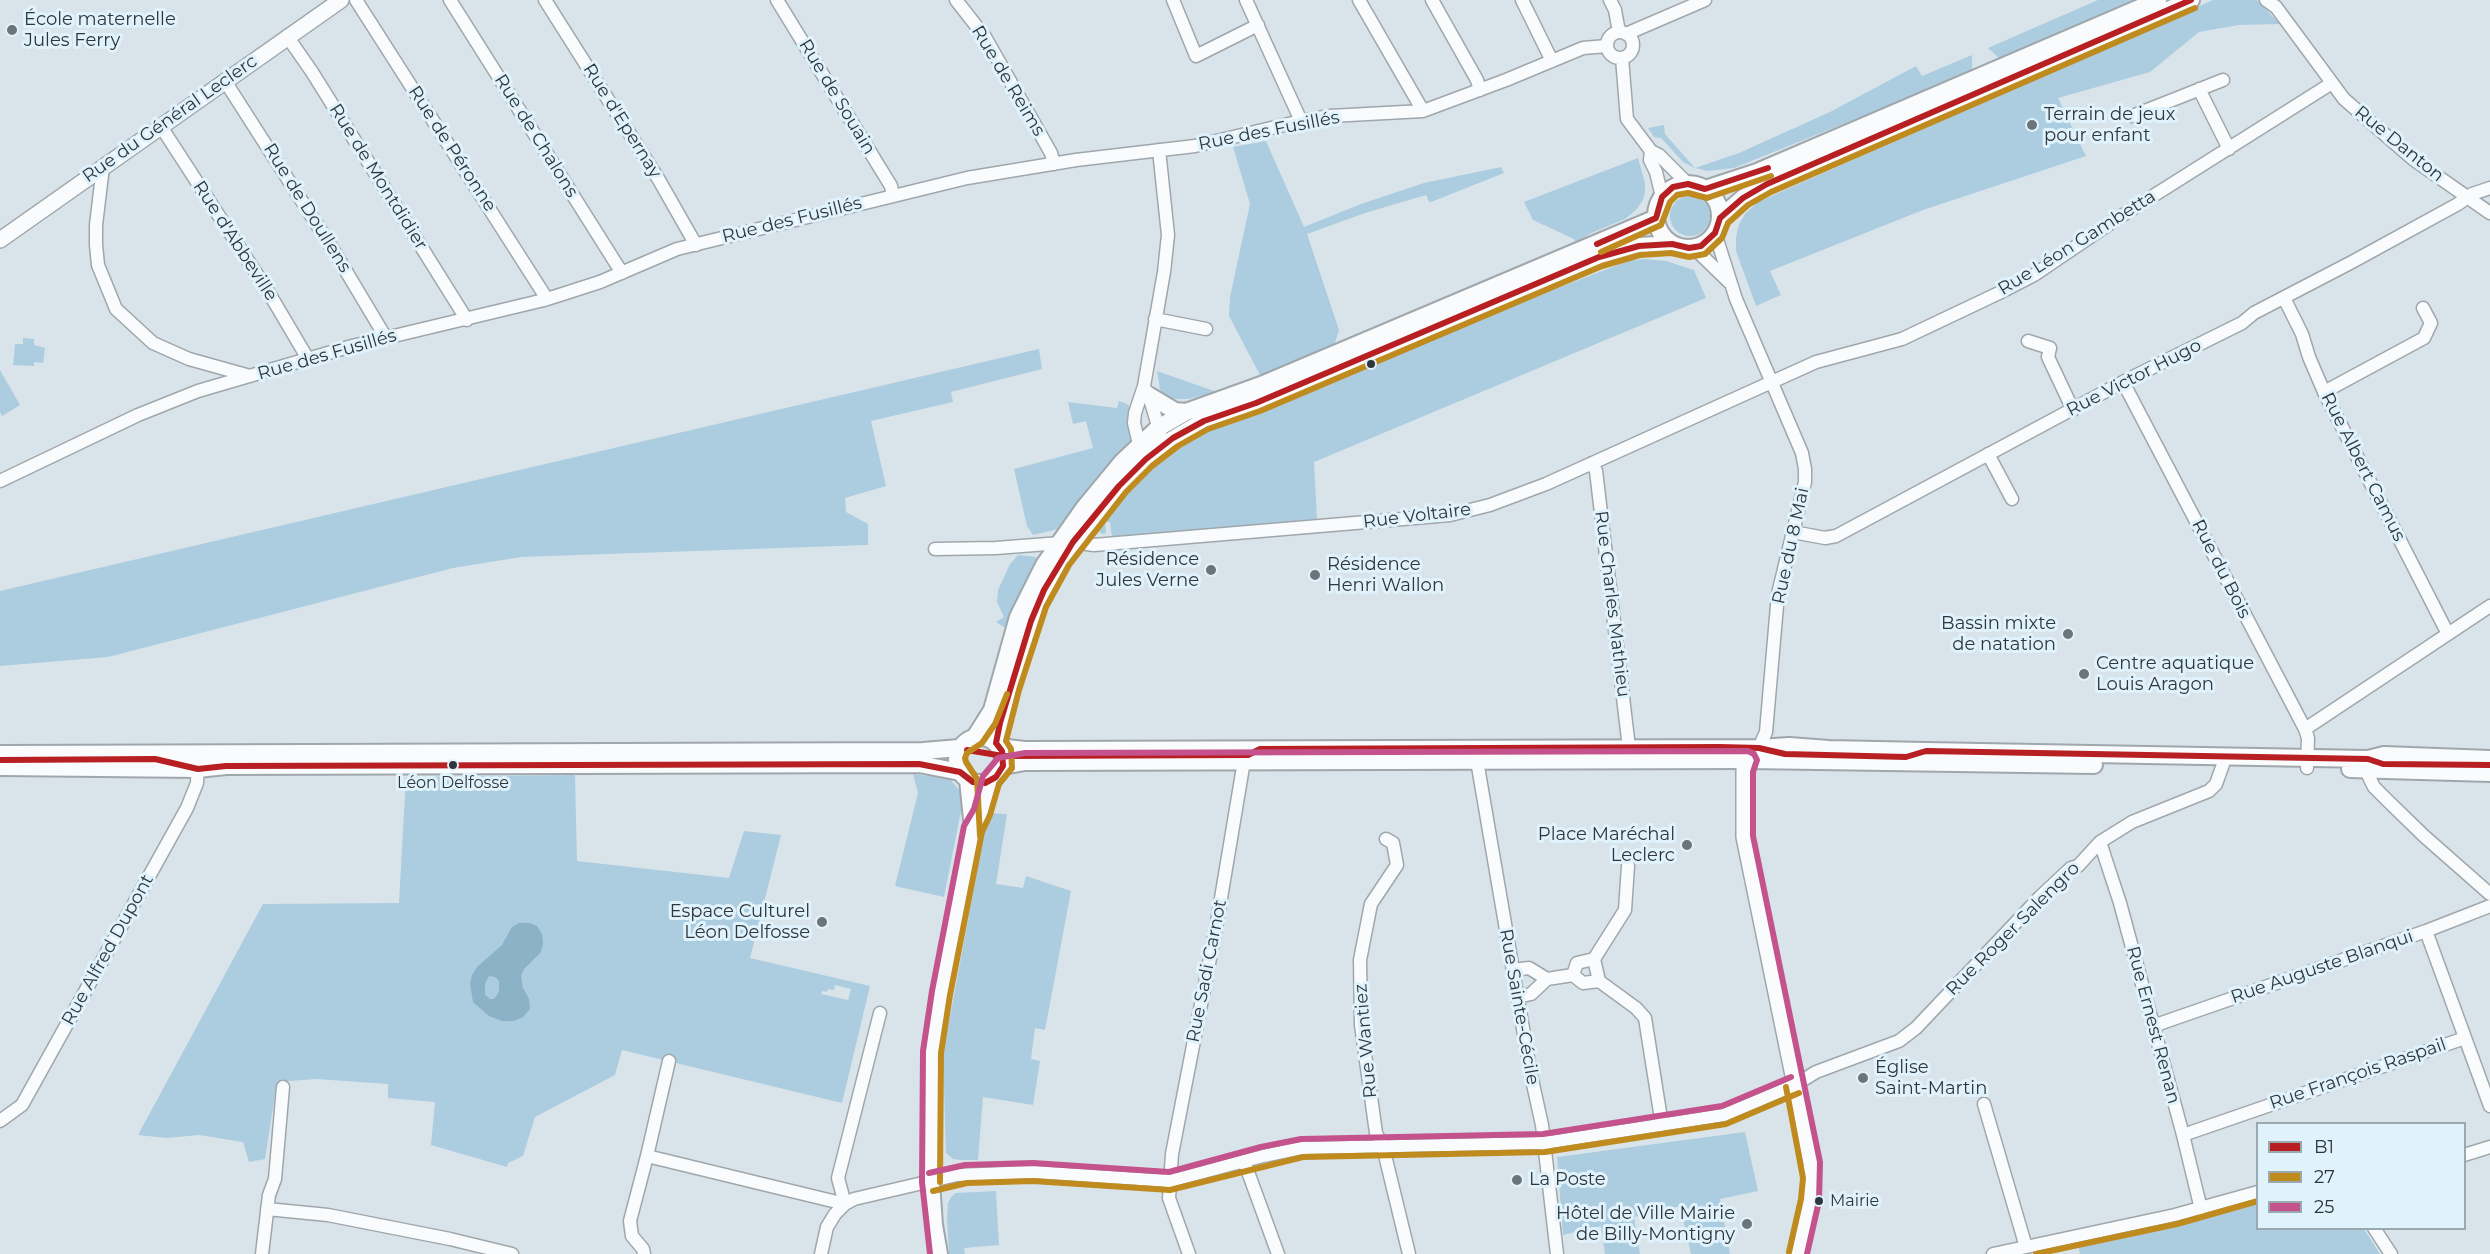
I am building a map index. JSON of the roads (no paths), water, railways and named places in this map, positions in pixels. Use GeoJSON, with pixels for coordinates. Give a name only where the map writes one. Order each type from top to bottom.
{"type":"FeatureCollection","features":[{"type":"Feature","properties":{"kind":"main road"},"geometry":{"type":"LineString","coordinates":[[1705,189],[1757,172],[2158,0]]}},
{"type":"Feature","properties":{"kind":"main road"},"geometry":{"type":"LineString","coordinates":[[975,737],[992,710],[1018,617],[1044,565],[1119,486],[1162,445],[1204,421],[1256,403],[1599,257],[1639,246],[1672,244],[1683,248],[1694,248],[1706,242],[1743,198],[1767,184],[2191,0]]}},
{"type":"Feature","properties":{"kind":"main road"},"geometry":{"type":"LineString","coordinates":[[1672,244],[1661,233],[1656,218],[1662,197],[1673,188],[1688,184],[1705,189],[1716,201],[1718,225]]}},
{"type":"Feature","properties":{"kind":"main road"},"geometry":{"type":"LineString","coordinates":[[1003,766],[1003,756],[998,745],[1010,687],[1031,621],[1066,542],[1084,508],[1139,444],[1158,428],[1186,412],[1261,385],[1656,218]]}},
{"type":"Feature","properties":{"kind":"main road"},"geometry":{"type":"LineString","coordinates":[[1148,391],[1169,408],[1186,412]]}},
{"type":"Feature","properties":{"kind":"main road"},"geometry":{"type":"LineString","coordinates":[[973,829],[964,776],[957,758],[959,748],[975,737],[988,738],[998,745],[1024,750],[1754,754],[2224,761],[2368,764],[2490,773]]}},
{"type":"Feature","properties":{"kind":"main road"},"geometry":{"type":"LineString","coordinates":[[0,754],[111,760],[198,761],[923,751],[959,748]]}},
{"type":"Feature","properties":{"kind":"main road"},"geometry":{"type":"LineString","coordinates":[[939,1254],[931,1182],[932,1052],[941,993],[973,829],[982,812],[991,780],[1003,766],[1024,762],[1244,761],[1476,754]]}},
{"type":"Feature","properties":{"kind":"main road"},"geometry":{"type":"LineString","coordinates":[[2368,764],[2384,755],[2490,759]]}},
{"type":"Feature","properties":{"kind":"main road"},"geometry":{"type":"LineString","coordinates":[[0,767],[111,760]]}},
{"type":"Feature","properties":{"kind":"main road"},"geometry":{"type":"LineString","coordinates":[[198,761],[226,766],[919,764],[964,776],[979,783],[991,780]]}},
{"type":"Feature","properties":{"kind":"street","name":"Rue du Général Leclerc"},"geometry":{"type":"LineString","coordinates":[[0,240],[160,125],[341,0]]}},
{"type":"Feature","properties":{"kind":"street","name":"Rue de Péronne"},"geometry":{"type":"LineString","coordinates":[[356,0],[547,299]]}},
{"type":"Feature","properties":{"kind":"street","name":"Rue de Chalons"},"geometry":{"type":"LineString","coordinates":[[450,0],[622,273]]}},
{"type":"Feature","properties":{"kind":"street","name":"Rue d'Epernay"},"geometry":{"type":"LineString","coordinates":[[545,0],[659,180],[696,244]]}},
{"type":"Feature","properties":{"kind":"street","name":"Rue de Souain"},"geometry":{"type":"LineString","coordinates":[[777,0],[891,186],[893,195]]}},
{"type":"Feature","properties":{"kind":"street","name":"Rue de Reims"},"geometry":{"type":"LineString","coordinates":[[956,0],[985,37],[1051,153],[1054,164]]}},
{"type":"Feature","properties":{"kind":"street"},"geometry":{"type":"LineString","coordinates":[[1173,0],[1196,56],[1258,25]]}},
{"type":"Feature","properties":{"kind":"street"},"geometry":{"type":"LineString","coordinates":[[1246,0],[1301,121]]}},
{"type":"Feature","properties":{"kind":"street"},"geometry":{"type":"LineString","coordinates":[[1359,0],[1423,111]]}},
{"type":"Feature","properties":{"kind":"street"},"geometry":{"type":"LineString","coordinates":[[1432,0],[1480,90]]}},
{"type":"Feature","properties":{"kind":"street"},"geometry":{"type":"LineString","coordinates":[[1522,0],[1552,61]]}},
{"type":"Feature","properties":{"kind":"street"},"geometry":{"type":"LineString","coordinates":[[1610,0],[1622,33],[1632,42],[1633,47]]}},
{"type":"Feature","properties":{"kind":"street"},"geometry":{"type":"LineString","coordinates":[[1658,21],[1633,47],[1629,55],[1622,58],[1611,55],[1607,46],[1608,40],[1705,0]]}},
{"type":"Feature","properties":{"kind":"street","name":"Rue Danton"},"geometry":{"type":"LineString","coordinates":[[2272,2],[2344,99],[2390,141],[2490,213]]}},
{"type":"Feature","properties":{"kind":"street","name":"Rue de Montdidier"},"geometry":{"type":"LineString","coordinates":[[287,36],[467,320]]}},
{"type":"Feature","properties":{"kind":"street","name":"Rue des Fusillés"},"geometry":{"type":"LineString","coordinates":[[0,481],[138,416],[198,391],[386,338],[547,299],[600,282],[658,256],[696,244],[967,178],[1228,140],[1301,121],[1338,116],[1423,111],[1583,48],[1607,46]]}},
{"type":"Feature","properties":{"kind":"street"},"geometry":{"type":"LineString","coordinates":[[1622,58],[1627,119],[1651,151],[1659,155],[1688,184]]}},
{"type":"Feature","properties":{"kind":"street"},"geometry":{"type":"LineString","coordinates":[[2132,116],[2223,80]]}},
{"type":"Feature","properties":{"kind":"street","name":"Rue de Doullens"},"geometry":{"type":"LineString","coordinates":[[225,81],[337,256],[386,338]]}},
{"type":"Feature","properties":{"kind":"street","name":"Rue Léon Gambetta"},"geometry":{"type":"LineString","coordinates":[[1772,382],[1816,362],[1902,339],[1999,293],[2034,274],[2332,83]]}},
{"type":"Feature","properties":{"kind":"street"},"geometry":{"type":"LineString","coordinates":[[2199,89],[2229,149]]}},
{"type":"Feature","properties":{"kind":"street","name":"Rue d'Abbeville"},"geometry":{"type":"LineString","coordinates":[[160,125],[269,293],[308,359]]}},
{"type":"Feature","properties":{"kind":"street"},"geometry":{"type":"LineString","coordinates":[[1159,150],[1168,235],[1155,319],[1148,391],[1162,445]]}},
{"type":"Feature","properties":{"kind":"street"},"geometry":{"type":"LineString","coordinates":[[1651,151],[1650,160],[1656,172],[1662,197]]}},
{"type":"Feature","properties":{"kind":"street"},"geometry":{"type":"LineString","coordinates":[[103,167],[96,245],[98,265],[116,309],[153,343],[189,359],[251,376]]}},
{"type":"Feature","properties":{"kind":"street","name":"Rue Victor Hugo"},"geometry":{"type":"LineString","coordinates":[[1793,532],[1825,538],[1836,536],[2123,382],[2242,323],[2254,312],[2490,188]]}},
{"type":"Feature","properties":{"kind":"street","name":"Rue du 8 Mai"},"geometry":{"type":"LineString","coordinates":[[1718,225],[1731,285],[1802,453],[1805,469],[1805,482],[1778,594],[1766,732],[1754,754]]}},
{"type":"Feature","properties":{"kind":"street","name":"Rue du 8 Mai"},"geometry":{"type":"LineString","coordinates":[[1694,248],[1723,274],[1731,285]]}},
{"type":"Feature","properties":{"kind":"street","name":"Rue Albert Camus"},"geometry":{"type":"LineString","coordinates":[[2284,298],[2302,334],[2324,392],[2448,633]]}},
{"type":"Feature","properties":{"kind":"street"},"geometry":{"type":"LineString","coordinates":[[2324,392],[2424,338],[2431,323],[2423,308]]}},
{"type":"Feature","properties":{"kind":"street"},"geometry":{"type":"LineString","coordinates":[[1155,319],[1206,329]]}},
{"type":"Feature","properties":{"kind":"street"},"geometry":{"type":"LineString","coordinates":[[2028,341],[2050,348],[2048,357],[2073,410]]}},
{"type":"Feature","properties":{"kind":"street","name":"Rue Voltaire"},"geometry":{"type":"LineString","coordinates":[[935,549],[996,548],[1066,542],[1094,545],[1450,515],[1508,499],[1772,382]]}},
{"type":"Feature","properties":{"kind":"street","name":"Rue du Bois"},"geometry":{"type":"LineString","coordinates":[[2123,382],[2305,729],[2308,738],[2308,763]]}},
{"type":"Feature","properties":{"kind":"street"},"geometry":{"type":"LineString","coordinates":[[1139,444],[1134,423],[1135,413],[1148,391]]}},
{"type":"Feature","properties":{"kind":"street"},"geometry":{"type":"LineString","coordinates":[[1988,454],[2012,499]]}},
{"type":"Feature","properties":{"kind":"street","name":"Rue Charles Mathieu"},"geometry":{"type":"LineString","coordinates":[[1593,463],[1630,754]]}},
{"type":"Feature","properties":{"kind":"street"},"geometry":{"type":"LineString","coordinates":[[2305,729],[2490,606]]}},
{"type":"Feature","properties":{"kind":"street","name":"Rue Sainte-Cécile"},"geometry":{"type":"LineString","coordinates":[[1476,754],[1544,1143],[1557,1254]]}},
{"type":"Feature","properties":{"kind":"street"},"geometry":{"type":"LineString","coordinates":[[1754,754],[1744,770],[1744,837],[1812,1178],[1810,1200],[1798,1254]]}},
{"type":"Feature","properties":{"kind":"street","name":"Rue Alfred Dupont"},"geometry":{"type":"LineString","coordinates":[[0,1121],[22,1105],[187,808],[197,783],[198,761]]}},
{"type":"Feature","properties":{"kind":"street","name":"Rue Sadi Carnot"},"geometry":{"type":"LineString","coordinates":[[1189,1254],[1169,1198],[1172,1154],[1215,932],[1244,761]]}},
{"type":"Feature","properties":{"kind":"street","name":"Rue Roger Salengro"},"geometry":{"type":"LineString","coordinates":[[845,1204],[854,1199],[966,1174],[1014,1172],[1170,1181],[1302,1148],[1544,1143],[1724,1115],[1795,1085],[1816,1072],[1899,1041],[1916,1028],[2040,897],[2071,868],[2078,866],[2100,842],[2133,822],[2209,791],[2216,784],[2224,761]]}},
{"type":"Feature","properties":{"kind":"street"},"geometry":{"type":"LineString","coordinates":[[2368,764],[2374,787],[2424,837],[2490,894]]}},
{"type":"Feature","properties":{"kind":"street","name":"Rue Wantiez"},"geometry":{"type":"LineString","coordinates":[[1386,839],[1393,843],[1397,865],[1371,904],[1360,960],[1362,1036],[1376,1133],[1383,1147],[1409,1254]]}},
{"type":"Feature","properties":{"kind":"street","name":"Rue Ernest Renan"},"geometry":{"type":"LineString","coordinates":[[2100,842],[2109,865],[2201,1209]]}},
{"type":"Feature","properties":{"kind":"street"},"geometry":{"type":"LineString","coordinates":[[1573,975],[1577,963],[1594,959],[1625,910],[1628,866]]}},
{"type":"Feature","properties":{"kind":"street","name":"Rue Auguste Blanqui"},"geometry":{"type":"LineString","coordinates":[[2153,1026],[2426,931],[2490,906]]}},
{"type":"Feature","properties":{"kind":"street"},"geometry":{"type":"LineString","coordinates":[[2426,931],[2490,1106]]}},
{"type":"Feature","properties":{"kind":"street"},"geometry":{"type":"LineString","coordinates":[[1594,959],[1599,981],[1636,1008],[1645,1018],[1662,1125]]}},
{"type":"Feature","properties":{"kind":"street"},"geometry":{"type":"LineString","coordinates":[[1513,970],[1529,968],[1546,978],[1573,975],[1583,983],[1599,981]]}},
{"type":"Feature","properties":{"kind":"street"},"geometry":{"type":"LineString","coordinates":[[1517,997],[1532,994],[1546,978]]}},
{"type":"Feature","properties":{"kind":"street"},"geometry":{"type":"LineString","coordinates":[[845,1204],[838,1178],[880,1013]]}},
{"type":"Feature","properties":{"kind":"street","name":"Rue François Raspail"},"geometry":{"type":"LineString","coordinates":[[2183,1135],[2465,1038]]}},
{"type":"Feature","properties":{"kind":"street"},"geometry":{"type":"LineString","coordinates":[[645,1254],[629,1229],[669,1061]]}},
{"type":"Feature","properties":{"kind":"street"},"geometry":{"type":"LineString","coordinates":[[262,1254],[267,1209],[275,1179],[283,1087]]}},
{"type":"Feature","properties":{"kind":"street"},"geometry":{"type":"LineString","coordinates":[[1984,1104],[2026,1247]]}},
{"type":"Feature","properties":{"kind":"street"},"geometry":{"type":"LineString","coordinates":[[2466,1154],[2490,1147]]}},
{"type":"Feature","properties":{"kind":"street"},"geometry":{"type":"LineString","coordinates":[[648,1156],[845,1204]]}},
{"type":"Feature","properties":{"kind":"street"},"geometry":{"type":"LineString","coordinates":[[1244,1161],[1278,1254]]}},
{"type":"Feature","properties":{"kind":"street"},"geometry":{"type":"LineString","coordinates":[[1993,1254],[2201,1209],[2256,1193]]}},
{"type":"Feature","properties":{"kind":"street"},"geometry":{"type":"LineString","coordinates":[[821,1254],[828,1227],[835,1214],[845,1204]]}},
{"type":"Feature","properties":{"kind":"street"},"geometry":{"type":"LineString","coordinates":[[267,1209],[328,1215],[450,1239],[512,1254]]}},
{"type":"Feature","properties":{"kind":"street"},"geometry":{"type":"LineString","coordinates":[[2375,1230],[2391,1254]]}},
{"type":"Feature","properties":{"kind":"place","name":"École maternelle Jules Ferry"},"geometry":{"type":"Point","coordinates":[12,30]}},
{"type":"Feature","properties":{"kind":"place","name":"Terrain de jeux pour enfant"},"geometry":{"type":"Point","coordinates":[2032,125]}},
{"type":"Feature","properties":{"kind":"place","name":"Résidence Jules Verne"},"geometry":{"type":"Point","coordinates":[1211,570]}},
{"type":"Feature","properties":{"kind":"place","name":"Résidence Henri Wallon"},"geometry":{"type":"Point","coordinates":[1315,575]}},
{"type":"Feature","properties":{"kind":"place","name":"Bassin mixte de natation"},"geometry":{"type":"Point","coordinates":[2068,634]}},
{"type":"Feature","properties":{"kind":"place","name":"Centre aquatique Louis Aragon"},"geometry":{"type":"Point","coordinates":[2084,674]}},
{"type":"Feature","properties":{"kind":"place","name":"Léon Delfosse"},"geometry":{"type":"Point","coordinates":[453,765]}},
{"type":"Feature","properties":{"kind":"place","name":"Place Maréchal Leclerc"},"geometry":{"type":"Point","coordinates":[1687,845]}},
{"type":"Feature","properties":{"kind":"place","name":"Espace Culturel Léon Delfosse"},"geometry":{"type":"Point","coordinates":[822,922]}},
{"type":"Feature","properties":{"kind":"place","name":"Église Saint-Martin"},"geometry":{"type":"Point","coordinates":[1863,1078]}},
{"type":"Feature","properties":{"kind":"place","name":"La Poste"},"geometry":{"type":"Point","coordinates":[1517,1180]}},
{"type":"Feature","properties":{"kind":"place","name":"Mairie"},"geometry":{"type":"Point","coordinates":[1819,1201]}},
{"type":"Feature","properties":{"kind":"place","name":"Hôtel de Ville Mairie de Billy-Montigny"},"geometry":{"type":"Point","coordinates":[1747,1224]}}]}
